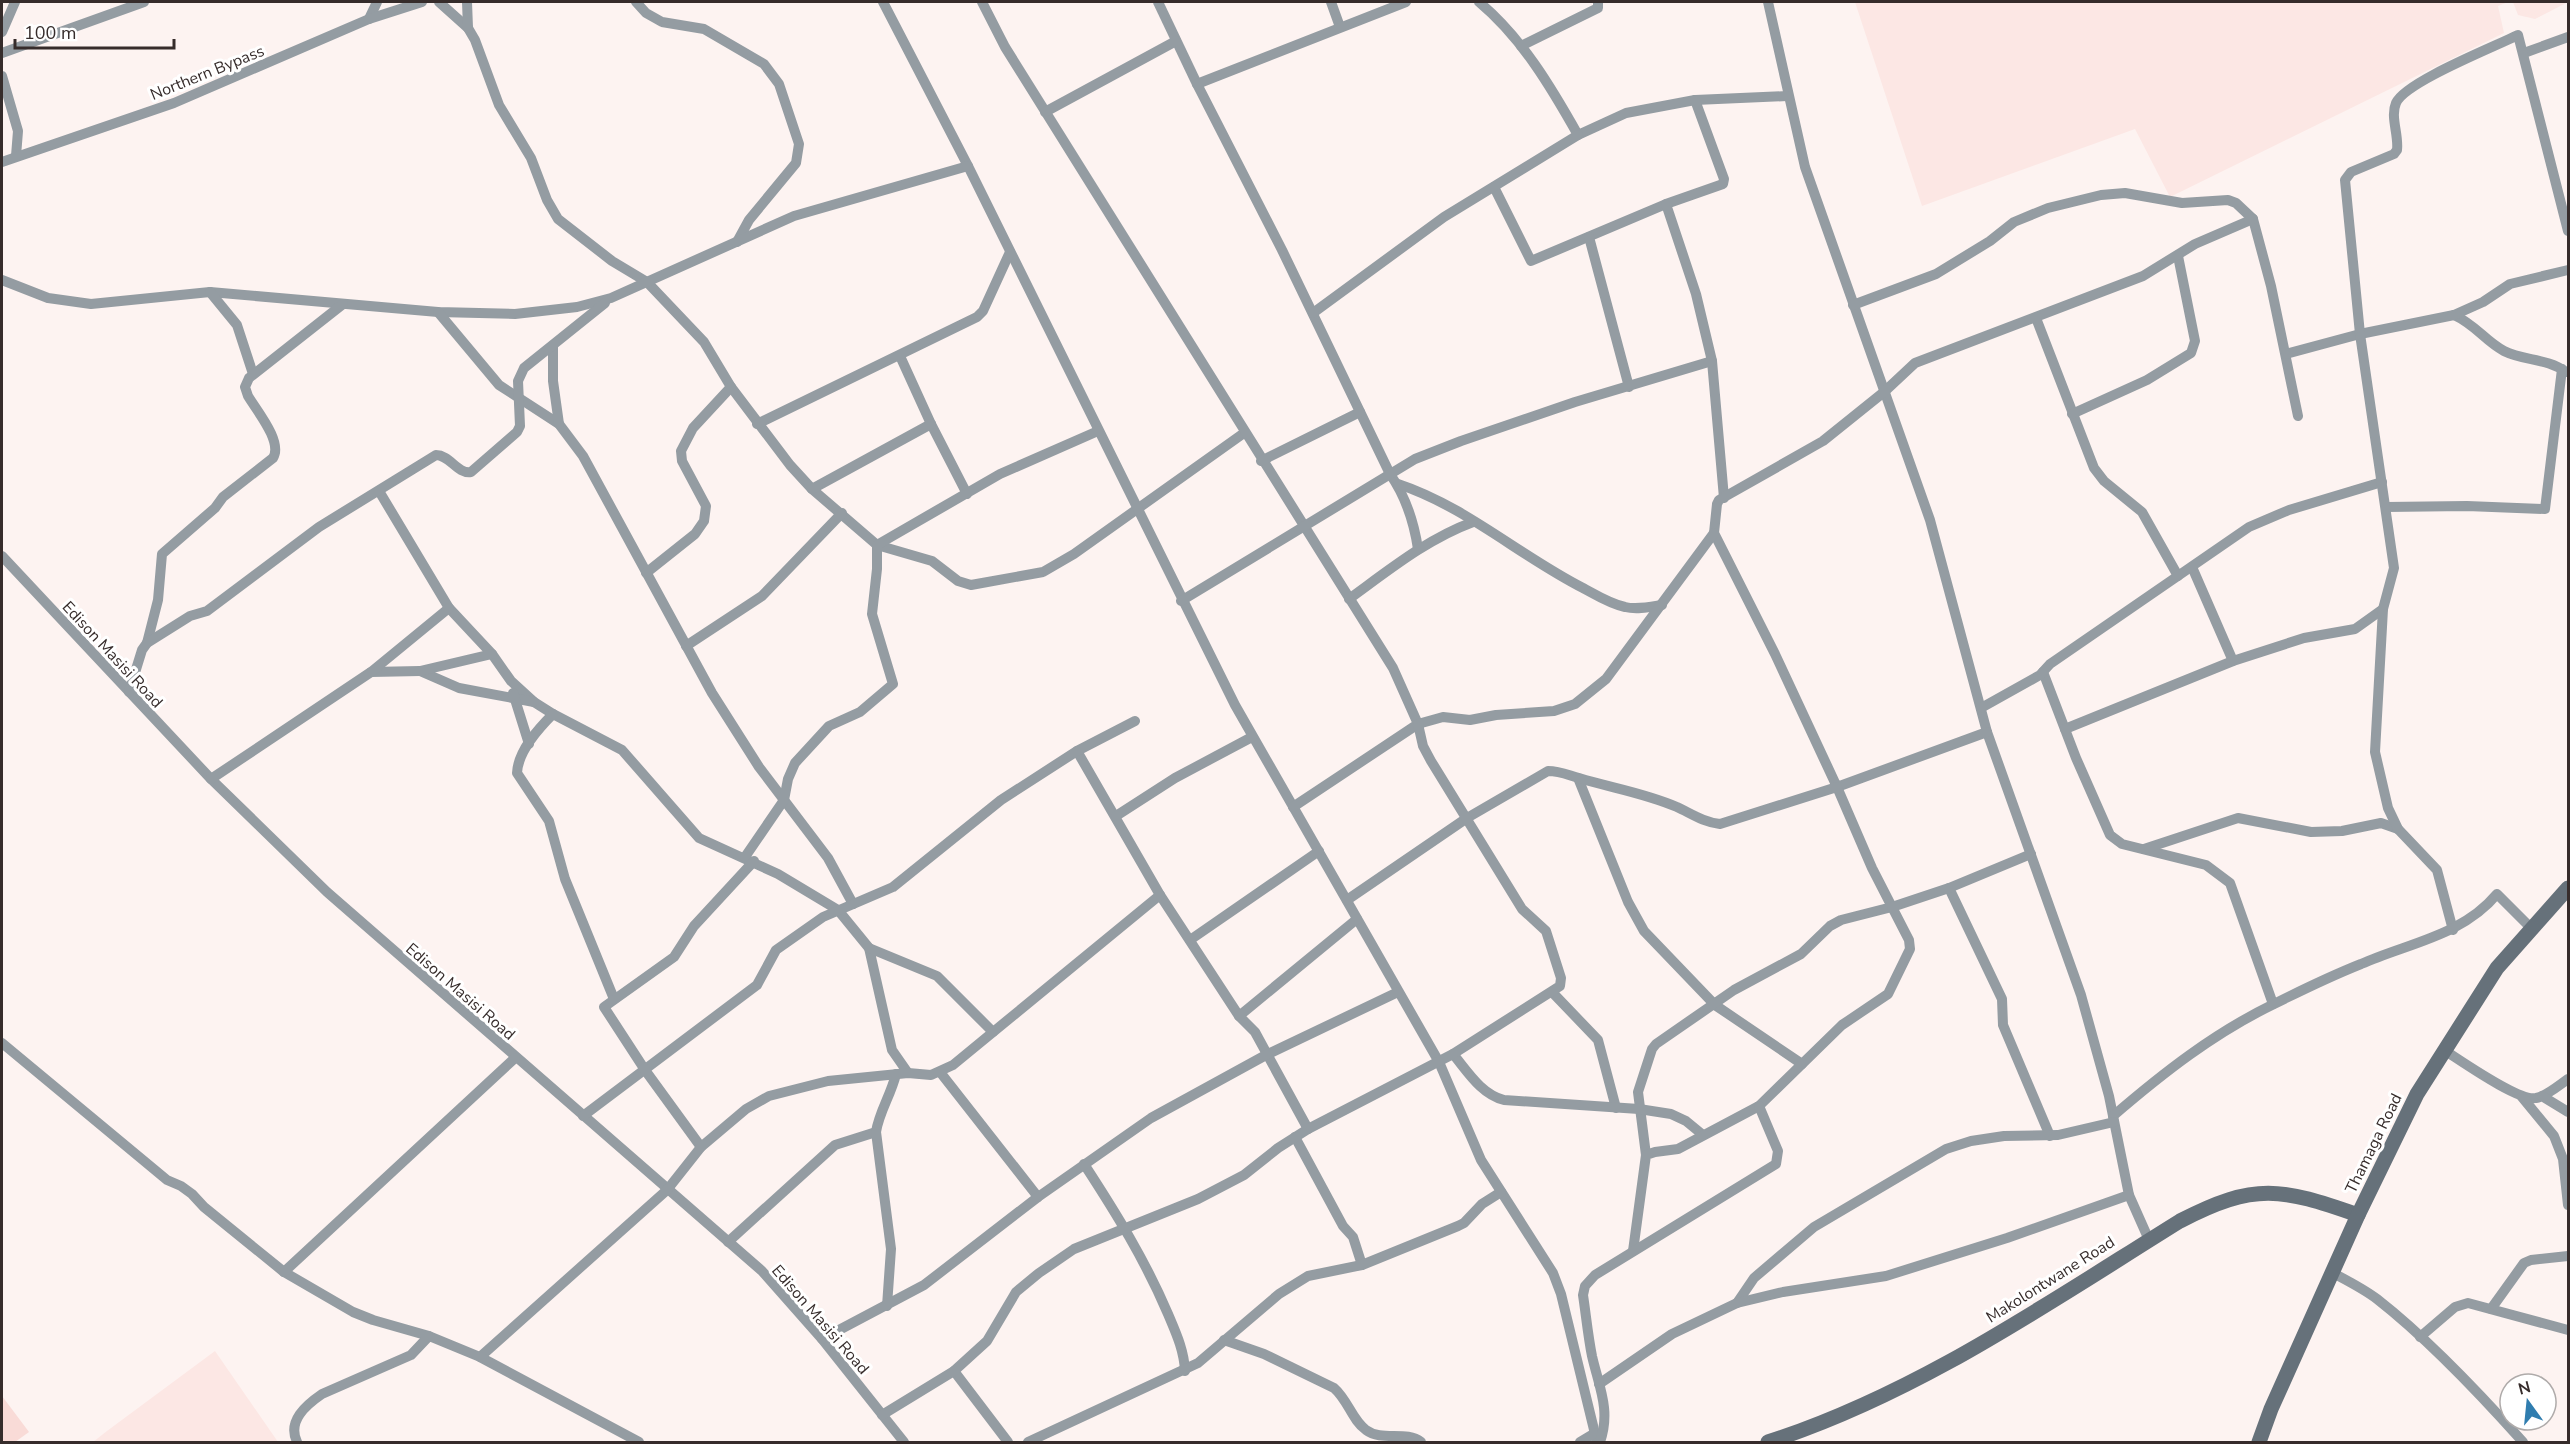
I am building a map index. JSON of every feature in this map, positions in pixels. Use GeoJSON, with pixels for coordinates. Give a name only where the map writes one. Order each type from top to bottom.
{"type":"FeatureCollection","features":[{"type":"Feature","properties":{"kind":"main road","name":"Thamaga Road"},"geometry":{"type":"LineString","coordinates":[[2259,1443],[2271,1409],[2396,1135],[2444,1050],[2497,968],[2568,888]]}},
{"type":"Feature","properties":{"kind":"main road","name":"Makolontwane Road"},"geometry":{"type":"LineString","coordinates":[[1768,1443],[1882,1398],[1970,1350],[2149,1240],[2209,1206],[2253,1194],[2279,1193],[2305,1197],[2358,1215]]}},
{"type":"Feature","properties":{"kind":"street"},"geometry":{"type":"LineString","coordinates":[[2,32],[15,2]]}},
{"type":"Feature","properties":{"kind":"street"},"geometry":{"type":"LineString","coordinates":[[2,53],[144,2]]}},
{"type":"Feature","properties":{"kind":"street"},"geometry":{"type":"LineString","coordinates":[[369,19],[376,2]]}},
{"type":"Feature","properties":{"kind":"street","name":"Northern Bypass"},"geometry":{"type":"LineString","coordinates":[[2,162],[174,104],[404,4],[422,2]]}},
{"type":"Feature","properties":{"kind":"street"},"geometry":{"type":"LineString","coordinates":[[439,2],[468,28],[475,40],[499,105],[539,174],[552,211],[558,219],[612,261],[647,282],[704,342],[757,424],[812,489],[877,545],[932,561],[958,581],[971,585],[1043,572],[1244,433]]}},
{"type":"Feature","properties":{"kind":"street"},"geometry":{"type":"LineString","coordinates":[[466,2],[468,28]]}},
{"type":"Feature","properties":{"kind":"street"},"geometry":{"type":"LineString","coordinates":[[636,2],[646,13],[663,22],[704,29],[718,37],[764,64],[779,84],[799,144],[799,153],[796,163],[749,220],[737,242]]}},
{"type":"Feature","properties":{"kind":"street"},"geometry":{"type":"LineString","coordinates":[[883,2],[968,166],[1181,601],[1252,736],[1438,1062],[1481,1160],[1557,1283],[1597,1439]]}},
{"type":"Feature","properties":{"kind":"street"},"geometry":{"type":"LineString","coordinates":[[882,1415],[954,1371],[987,1341],[1016,1292],[1074,1249],[1198,1199],[1244,1174],[1308,1129],[1453,1054],[1552,992],[1561,982],[1549,937],[1522,909],[1426,753],[1418,724],[1393,668],[1261,461],[1005,48],[981,2]]}},
{"type":"Feature","properties":{"kind":"street"},"geometry":{"type":"LineString","coordinates":[[1158,2],[1313,313],[1390,474],[1398,484],[1414,526],[1418,549]]}},
{"type":"Feature","properties":{"kind":"street"},"geometry":{"type":"LineString","coordinates":[[1331,2],[1340,27]]}},
{"type":"Feature","properties":{"kind":"street"},"geometry":{"type":"LineString","coordinates":[[1197,84],[1406,2]]}},
{"type":"Feature","properties":{"kind":"street"},"geometry":{"type":"LineString","coordinates":[[1479,2],[1494,15],[1543,74],[1578,135]]}},
{"type":"Feature","properties":{"kind":"street"},"geometry":{"type":"LineString","coordinates":[[1521,46],[1598,8],[1598,2]]}},
{"type":"Feature","properties":{"kind":"street"},"geometry":{"type":"LineString","coordinates":[[1768,2],[1787,96],[1805,167],[1930,520],[1987,732],[2081,995],[2114,1119],[2129,1195],[2149,1240]]}},
{"type":"Feature","properties":{"kind":"street"},"geometry":{"type":"LineString","coordinates":[[2453,930],[2437,870],[2398,829],[2383,791],[2375,752],[2383,609],[2394,573],[2360,334],[2345,180],[2351,172],[2394,154],[2397,150],[2394,110],[2403,93],[2424,80],[2518,36],[2565,204],[2568,231]]}},
{"type":"Feature","properties":{"kind":"street"},"geometry":{"type":"LineString","coordinates":[[2524,53],[2568,37]]}},
{"type":"Feature","properties":{"kind":"street"},"geometry":{"type":"LineString","coordinates":[[1045,112],[1176,41]]}},
{"type":"Feature","properties":{"kind":"street"},"geometry":{"type":"LineString","coordinates":[[2,76],[18,131],[16,156]]}},
{"type":"Feature","properties":{"kind":"street"},"geometry":{"type":"LineString","coordinates":[[1313,313],[1444,217],[1578,135],[1626,113],[1695,100],[1787,96]]}},
{"type":"Feature","properties":{"kind":"street"},"geometry":{"type":"LineString","coordinates":[[1494,187],[1531,261],[1666,204],[1723,184],[1724,179],[1695,100]]}},
{"type":"Feature","properties":{"kind":"street"},"geometry":{"type":"LineString","coordinates":[[2,280],[48,298],[92,304],[210,292],[438,312],[525,313],[577,308],[611,298],[794,216],[968,166]]}},
{"type":"Feature","properties":{"kind":"street"},"geometry":{"type":"LineString","coordinates":[[1853,305],[1936,274],[1990,241],[2014,222],[2048,208],[2101,195],[2125,192],[2182,203],[2228,200],[2236,203],[2253,219],[2271,286],[2298,416]]}},
{"type":"Feature","properties":{"kind":"street"},"geometry":{"type":"LineString","coordinates":[[1666,204],[1696,294],[1712,361],[1724,498]]}},
{"type":"Feature","properties":{"kind":"street"},"geometry":{"type":"LineString","coordinates":[[1293,807],[1418,724],[1443,717],[1470,720],[1496,715],[1564,710],[1575,704],[1606,679],[1662,605],[1714,533],[1717,504],[1724,498],[1823,441],[1884,392],[1915,363],[2143,276],[2195,244],[2253,219]]}},
{"type":"Feature","properties":{"kind":"street"},"geometry":{"type":"LineString","coordinates":[[1589,237],[1629,387]]}},
{"type":"Feature","properties":{"kind":"street"},"geometry":{"type":"LineString","coordinates":[[757,424],[977,317],[1010,252]]}},
{"type":"Feature","properties":{"kind":"street"},"geometry":{"type":"LineString","coordinates":[[2072,414],[2147,380],[2191,353],[2195,341],[2178,255]]}},
{"type":"Feature","properties":{"kind":"street"},"geometry":{"type":"LineString","coordinates":[[2286,354],[2360,334],[2454,315],[2483,302],[2510,284],[2568,270]]}},
{"type":"Feature","properties":{"kind":"street"},"geometry":{"type":"LineString","coordinates":[[210,292],[237,325],[254,374]]}},
{"type":"Feature","properties":{"kind":"street"},"geometry":{"type":"LineString","coordinates":[[147,643],[190,616],[207,611],[319,527],[436,455],[441,455],[464,472],[471,472],[517,432],[520,419],[518,381],[524,368],[553,347],[611,298]]}},
{"type":"Feature","properties":{"kind":"street"},"geometry":{"type":"LineString","coordinates":[[129,692],[142,650],[147,643],[158,600],[162,554],[215,508],[223,496],[273,458],[276,453],[275,441],[245,387],[254,374],[343,304]]}},
{"type":"Feature","properties":{"kind":"street"},"geometry":{"type":"LineString","coordinates":[[438,312],[499,385],[559,424],[583,456],[723,711],[759,767],[828,858],[853,904]]}},
{"type":"Feature","properties":{"kind":"street"},"geometry":{"type":"LineString","coordinates":[[2386,507],[2467,506],[2544,509],[2565,371],[2546,361],[2504,351],[2468,321],[2454,315]]}},
{"type":"Feature","properties":{"kind":"street"},"geometry":{"type":"LineString","coordinates":[[2036,318],[2094,468],[2104,481],[2142,512],[2178,576]]}},
{"type":"Feature","properties":{"kind":"street"},"geometry":{"type":"LineString","coordinates":[[553,347],[553,381],[559,424]]}},
{"type":"Feature","properties":{"kind":"street"},"geometry":{"type":"LineString","coordinates":[[900,356],[931,424],[967,494]]}},
{"type":"Feature","properties":{"kind":"street"},"geometry":{"type":"LineString","coordinates":[[1181,601],[1415,459],[1575,402],[1712,361]]}},
{"type":"Feature","properties":{"kind":"street"},"geometry":{"type":"LineString","coordinates":[[646,573],[695,534],[704,521],[706,506],[682,461],[681,451],[693,428],[731,387]]}},
{"type":"Feature","properties":{"kind":"street"},"geometry":{"type":"LineString","coordinates":[[1261,461],[1360,412]]}},
{"type":"Feature","properties":{"kind":"street"},"geometry":{"type":"LineString","coordinates":[[812,489],[931,424]]}},
{"type":"Feature","properties":{"kind":"street"},"geometry":{"type":"LineString","coordinates":[[877,545],[1000,474],[1098,431]]}},
{"type":"Feature","properties":{"kind":"street"},"geometry":{"type":"LineString","coordinates":[[1981,708],[2043,672],[2050,664],[2249,527],[2262,520],[2382,482]]}},
{"type":"Feature","properties":{"kind":"street"},"geometry":{"type":"LineString","coordinates":[[1398,484],[1455,509],[1548,570],[1601,597],[1625,607],[1662,605]]}},
{"type":"Feature","properties":{"kind":"street"},"geometry":{"type":"LineString","coordinates":[[379,491],[449,608],[492,654],[511,681],[534,702],[622,750],[699,838],[749,859],[838,910],[869,948],[892,1050],[908,1072]]}},
{"type":"Feature","properties":{"kind":"street"},"geometry":{"type":"LineString","coordinates":[[686,646],[762,596],[842,513]]}},
{"type":"Feature","properties":{"kind":"street"},"geometry":{"type":"LineString","coordinates":[[1349,599],[1418,549],[1449,531],[1473,522]]}},
{"type":"Feature","properties":{"kind":"street"},"geometry":{"type":"LineString","coordinates":[[1646,1155],[1678,1149],[1759,1106],[1842,1025],[1888,994],[1910,950],[1909,940],[1872,868],[1775,654],[1714,533]]}},
{"type":"Feature","properties":{"kind":"street"},"geometry":{"type":"LineString","coordinates":[[702,1148],[605,1011],[607,1004],[674,957],[694,926],[749,859],[784,800],[788,779],[795,762],[829,726],[860,712],[893,684],[872,614],[877,545]]}},
{"type":"Feature","properties":{"kind":"street","name":"Edison Masisi Road"},"geometry":{"type":"LineString","coordinates":[[2,556],[212,779],[336,900],[762,1271],[822,1339],[904,1443]]}},
{"type":"Feature","properties":{"kind":"street"},"geometry":{"type":"LineString","coordinates":[[2192,567],[2233,662]]}},
{"type":"Feature","properties":{"kind":"street"},"geometry":{"type":"LineString","coordinates":[[212,779],[371,672],[449,608]]}},
{"type":"Feature","properties":{"kind":"street"},"geometry":{"type":"LineString","coordinates":[[2065,729],[2233,662],[2304,638],[2355,628],[2383,609]]}},
{"type":"Feature","properties":{"kind":"street"},"geometry":{"type":"LineString","coordinates":[[371,672],[420,671],[492,654]]}},
{"type":"Feature","properties":{"kind":"street"},"geometry":{"type":"LineString","coordinates":[[420,671],[459,688],[534,702]]}},
{"type":"Feature","properties":{"kind":"street"},"geometry":{"type":"LineString","coordinates":[[2043,672],[2110,835],[2122,844],[2206,865],[2230,883],[2272,1004]]}},
{"type":"Feature","properties":{"kind":"street"},"geometry":{"type":"LineString","coordinates":[[511,681],[529,744]]}},
{"type":"Feature","properties":{"kind":"street"},"geometry":{"type":"LineString","coordinates":[[554,714],[539,729],[529,744],[517,766],[517,773],[549,821],[565,879],[614,999]]}},
{"type":"Feature","properties":{"kind":"street"},"geometry":{"type":"LineString","coordinates":[[583,1116],[757,985],[776,950],[823,917],[893,887],[1001,800],[1077,751],[1136,722]]}},
{"type":"Feature","properties":{"kind":"street"},"geometry":{"type":"LineString","coordinates":[[1347,900],[1467,818],[1540,774],[1559,771],[1639,793],[1677,807],[1707,822],[1719,824],[1837,787],[1987,732]]}},
{"type":"Feature","properties":{"kind":"street"},"geometry":{"type":"LineString","coordinates":[[1116,816],[1175,778],[1252,736]]}},
{"type":"Feature","properties":{"kind":"street"},"geometry":{"type":"LineString","coordinates":[[1077,751],[1160,895],[1239,1016],[1255,1032],[1308,1129]]}},
{"type":"Feature","properties":{"kind":"street"},"geometry":{"type":"LineString","coordinates":[[1578,778],[1636,917],[1644,931],[1715,1005],[1802,1064]]}},
{"type":"Feature","properties":{"kind":"street"},"geometry":{"type":"LineString","coordinates":[[2144,849],[2238,818],[2311,832],[2342,831],[2381,823],[2398,829]]}},
{"type":"Feature","properties":{"kind":"street"},"geometry":{"type":"LineString","coordinates":[[1190,940],[1319,851]]}},
{"type":"Feature","properties":{"kind":"street"},"geometry":{"type":"LineString","coordinates":[[1633,1251],[1646,1155],[1638,1092],[1652,1049],[1656,1044],[1734,990],[1800,954],[1830,926],[1841,920],[1892,907],[1949,888],[2031,854]]}},
{"type":"Feature","properties":{"kind":"street"},"geometry":{"type":"LineString","coordinates":[[1949,888],[2002,999],[2003,1025],[2050,1136]]}},
{"type":"Feature","properties":{"kind":"street"},"geometry":{"type":"LineString","coordinates":[[1737,1303],[1754,1278],[1814,1227],[1946,1149],[1971,1141],[2004,1136],[2050,1136],[2114,1119],[2210,1040],[2272,1004],[2362,963],[2453,930],[2490,902],[2496,894],[2532,929]]}},
{"type":"Feature","properties":{"kind":"street"},"geometry":{"type":"LineString","coordinates":[[480,1357],[667,1190],[702,1148],[746,1109],[769,1096],[828,1081],[908,1072],[931,1075],[940,1072],[953,1065],[1160,895]]}},
{"type":"Feature","properties":{"kind":"street"},"geometry":{"type":"LineString","coordinates":[[1239,1016],[1357,919]]}},
{"type":"Feature","properties":{"kind":"street"},"geometry":{"type":"LineString","coordinates":[[869,948],[937,976],[993,1032]]}},
{"type":"Feature","properties":{"kind":"street"},"geometry":{"type":"LineString","coordinates":[[822,1339],[924,1285],[1038,1197],[1151,1118],[1266,1055],[1398,992]]}},
{"type":"Feature","properties":{"kind":"street"},"geometry":{"type":"LineString","coordinates":[[1552,992],[1598,1040],[1616,1108]]}},
{"type":"Feature","properties":{"kind":"street"},"geometry":{"type":"LineString","coordinates":[[2,1043],[167,1180],[192,1194],[204,1207],[284,1272],[353,1312],[429,1336],[480,1357],[639,1443]]}},
{"type":"Feature","properties":{"kind":"street"},"geometry":{"type":"LineString","coordinates":[[2444,1050],[2522,1097],[2554,1136],[2562,1159],[2568,1205]]}},
{"type":"Feature","properties":{"kind":"street"},"geometry":{"type":"LineString","coordinates":[[1453,1054],[1486,1093],[1494,1097],[1504,1100],[1671,1113],[1686,1121],[1703,1135]]}},
{"type":"Feature","properties":{"kind":"street"},"geometry":{"type":"LineString","coordinates":[[284,1272],[515,1058]]}},
{"type":"Feature","properties":{"kind":"street"},"geometry":{"type":"LineString","coordinates":[[940,1072],[1038,1197]]}},
{"type":"Feature","properties":{"kind":"street"},"geometry":{"type":"LineString","coordinates":[[887,1306],[891,1249],[876,1132],[878,1119],[892,1090],[896,1074]]}},
{"type":"Feature","properties":{"kind":"street"},"geometry":{"type":"LineString","coordinates":[[2522,1097],[2534,1099],[2542,1096],[2568,1079]]}},
{"type":"Feature","properties":{"kind":"street"},"geometry":{"type":"LineString","coordinates":[[2542,1096],[2568,1112]]}},
{"type":"Feature","properties":{"kind":"street"},"geometry":{"type":"LineString","coordinates":[[1580,1443],[1597,1439],[1606,1426],[1606,1411],[1583,1295],[1585,1286],[1595,1275],[1776,1164],[1779,1151],[1759,1106]]}},
{"type":"Feature","properties":{"kind":"street"},"geometry":{"type":"LineString","coordinates":[[728,1242],[835,1145],[876,1132]]}},
{"type":"Feature","properties":{"kind":"street"},"geometry":{"type":"LineString","coordinates":[[1295,1137],[1343,1226],[1353,1237],[1362,1265]]}},
{"type":"Feature","properties":{"kind":"street"},"geometry":{"type":"LineString","coordinates":[[1084,1164],[1126,1228],[1157,1289],[1183,1350],[1185,1371]]}},
{"type":"Feature","properties":{"kind":"street"},"geometry":{"type":"LineString","coordinates":[[1028,1443],[1185,1371],[1198,1363],[1278,1294],[1308,1276],[1362,1265],[1464,1223],[1482,1204],[1501,1192]]}},
{"type":"Feature","properties":{"kind":"street"},"geometry":{"type":"LineString","coordinates":[[1599,1384],[1672,1334],[1737,1303],[1783,1292],[1877,1279],[2007,1238],[2129,1195]]}},
{"type":"Feature","properties":{"kind":"street"},"geometry":{"type":"LineString","coordinates":[[2491,1309],[2524,1263],[2531,1260],[2568,1256]]}},
{"type":"Feature","properties":{"kind":"street"},"geometry":{"type":"LineString","coordinates":[[2333,1273],[2376,1298],[2420,1337],[2500,1416],[2523,1443]]}},
{"type":"Feature","properties":{"kind":"street"},"geometry":{"type":"LineString","coordinates":[[2420,1337],[2462,1304],[2468,1303],[2568,1330]]}},
{"type":"Feature","properties":{"kind":"street"},"geometry":{"type":"LineString","coordinates":[[297,1443],[294,1428],[296,1419],[312,1401],[322,1394],[411,1355],[429,1336]]}},
{"type":"Feature","properties":{"kind":"street"},"geometry":{"type":"LineString","coordinates":[[1224,1340],[1264,1354],[1335,1388],[1366,1430],[1374,1434],[1407,1436],[1421,1443]]}},
{"type":"Feature","properties":{"kind":"street"},"geometry":{"type":"LineString","coordinates":[[954,1371],[1008,1443]]}},
{"type":"Feature","properties":{"kind":"shaded area"},"geometry":{"type":"Polygon","coordinates":[[[1855,2],[2508,2],[2498,6],[2504,33],[2170,197],[2135,129],[1922,206],[1855,2]]]}},
{"type":"Feature","properties":{"kind":"shaded area"},"geometry":{"type":"Polygon","coordinates":[[[2513,2],[2568,2],[2535,19],[2518,15],[2513,2]]]}},
{"type":"Feature","properties":{"kind":"shaded area"},"geometry":{"type":"Polygon","coordinates":[[[215,1351],[278,1442],[93,1442],[107,1431],[215,1351]]]}},
{"type":"Feature","properties":{"kind":"shaded area"},"geometry":{"type":"Polygon","coordinates":[[[2,1396],[29,1432],[15,1442],[2,1442],[2,1396]]]}}]}
